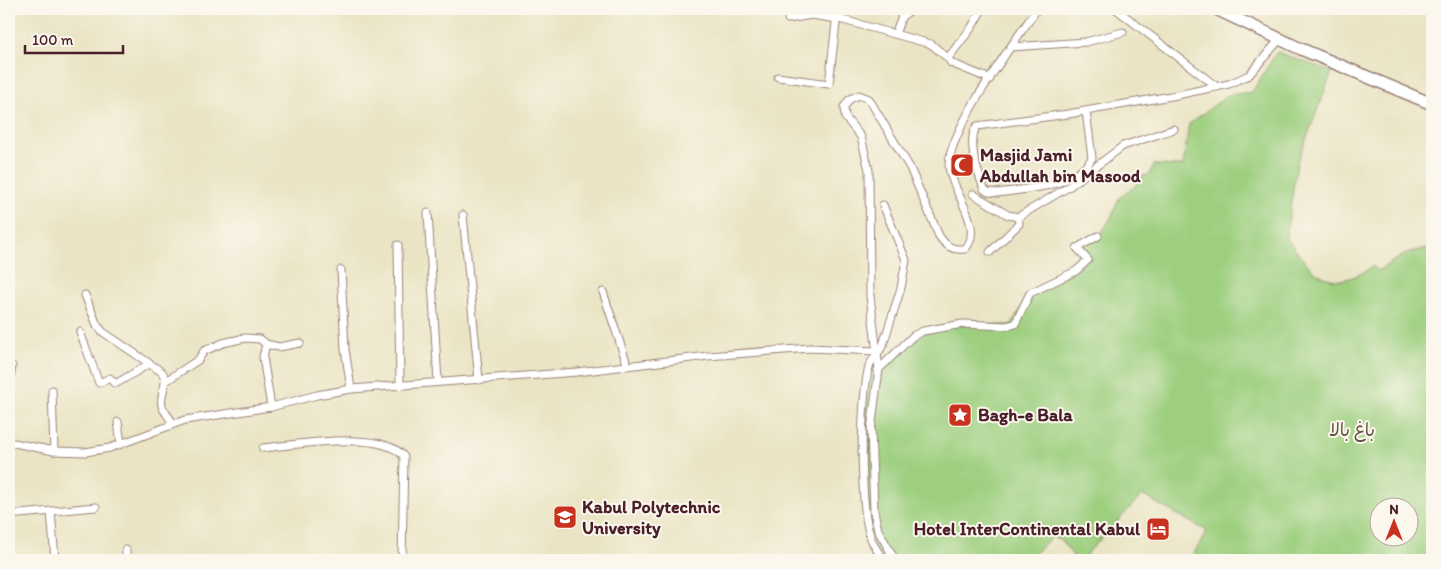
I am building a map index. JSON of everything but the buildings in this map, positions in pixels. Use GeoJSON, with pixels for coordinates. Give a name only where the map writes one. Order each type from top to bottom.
{"type":"FeatureCollection","features":[{"type":"Feature","properties":{"kind":"main road"},"geometry":{"type":"LineString","coordinates":[[1216,9],[1280,39],[1432,104]]}},
{"type":"Feature","properties":{"kind":"street"},"geometry":{"type":"LineString","coordinates":[[778,77],[829,84],[836,20],[840,9]]}},
{"type":"Feature","properties":{"kind":"street"},"geometry":{"type":"LineString","coordinates":[[895,34],[902,16],[912,9]]}},
{"type":"Feature","properties":{"kind":"street"},"geometry":{"type":"LineString","coordinates":[[948,58],[972,27],[982,9]]}},
{"type":"Feature","properties":{"kind":"street"},"geometry":{"type":"LineString","coordinates":[[895,560],[878,530],[874,511],[871,430],[879,369],[868,264],[869,170],[861,137],[846,117],[844,107],[850,98],[859,95],[869,99],[910,168],[939,236],[946,245],[955,250],[965,249],[970,244],[973,233],[950,173],[950,158],[962,127],[990,79],[1037,9]]}},
{"type":"Feature","properties":{"kind":"street"},"geometry":{"type":"LineString","coordinates":[[1116,9],[1216,87]]}},
{"type":"Feature","properties":{"kind":"street"},"geometry":{"type":"LineString","coordinates":[[788,19],[812,15],[931,44],[948,58],[951,63],[990,79]]}},
{"type":"Feature","properties":{"kind":"street"},"geometry":{"type":"LineString","coordinates":[[1010,47],[1086,42],[1123,32]]}},
{"type":"Feature","properties":{"kind":"street"},"geometry":{"type":"LineString","coordinates":[[1086,111],[1092,158],[1077,174],[1059,182],[998,193],[988,192],[984,189],[974,152],[974,133],[977,126],[1086,111],[1216,87],[1249,75],[1280,39]]}},
{"type":"Feature","properties":{"kind":"street"},"geometry":{"type":"LineString","coordinates":[[973,194],[1008,215],[1018,217],[1070,186],[1123,146],[1149,136],[1164,134],[1174,129]]}},
{"type":"Feature","properties":{"kind":"street"},"geometry":{"type":"LineString","coordinates":[[883,205],[906,260],[901,288],[882,345],[876,352],[868,373],[862,431],[866,517],[871,540],[884,560]]}},
{"type":"Feature","properties":{"kind":"street"},"geometry":{"type":"LineString","coordinates":[[428,213],[438,382]]}},
{"type":"Feature","properties":{"kind":"street"},"geometry":{"type":"LineString","coordinates":[[463,214],[479,380]]}},
{"type":"Feature","properties":{"kind":"street"},"geometry":{"type":"LineString","coordinates":[[990,252],[1019,224],[1018,217]]}},
{"type":"Feature","properties":{"kind":"street"},"geometry":{"type":"LineString","coordinates":[[868,373],[879,369],[913,336],[923,331],[963,324],[1006,326],[1015,324],[1030,293],[1076,271],[1088,260],[1077,248],[1098,236]]}},
{"type":"Feature","properties":{"kind":"street"},"geometry":{"type":"LineString","coordinates":[[398,245],[400,385]]}},
{"type":"Feature","properties":{"kind":"street"},"geometry":{"type":"LineString","coordinates":[[341,270],[345,348],[351,389]]}},
{"type":"Feature","properties":{"kind":"street"},"geometry":{"type":"LineString","coordinates":[[603,292],[627,364]]}},
{"type":"Feature","properties":{"kind":"street"},"geometry":{"type":"LineString","coordinates":[[85,295],[97,325],[103,332],[162,372],[166,381],[161,400],[162,409],[173,423]]}},
{"type":"Feature","properties":{"kind":"street"},"geometry":{"type":"LineString","coordinates":[[80,332],[99,383],[110,378],[114,383],[117,383],[149,364]]}},
{"type":"Feature","properties":{"kind":"street"},"geometry":{"type":"LineString","coordinates":[[166,381],[198,360],[204,351],[223,343],[245,338],[260,340],[266,344],[279,347],[300,343]]}},
{"type":"Feature","properties":{"kind":"street"},"geometry":{"type":"LineString","coordinates":[[266,344],[262,357],[271,407]]}},
{"type":"Feature","properties":{"kind":"street"},"geometry":{"type":"LineString","coordinates":[[9,442],[54,451],[85,452],[122,444],[173,423],[271,407],[317,395],[351,389],[577,372],[627,364],[810,348],[876,352]]}},
{"type":"Feature","properties":{"kind":"street"},"geometry":{"type":"LineString","coordinates":[[9,386],[12,366]]}},
{"type":"Feature","properties":{"kind":"street"},"geometry":{"type":"LineString","coordinates":[[52,390],[54,451]]}},
{"type":"Feature","properties":{"kind":"street"},"geometry":{"type":"LineString","coordinates":[[118,422],[122,444]]}},
{"type":"Feature","properties":{"kind":"street"},"geometry":{"type":"LineString","coordinates":[[264,448],[348,440],[382,443],[398,449],[404,456],[402,560]]}},
{"type":"Feature","properties":{"kind":"street"},"geometry":{"type":"LineString","coordinates":[[9,515],[96,507]]}},
{"type":"Feature","properties":{"kind":"street"},"geometry":{"type":"LineString","coordinates":[[52,511],[55,560]]}},
{"type":"Feature","properties":{"kind":"street"},"geometry":{"type":"LineString","coordinates":[[126,550],[126,560]]}},
{"type":"Feature","properties":{"kind":"green space","name":"باغ بالا"},"geometry":{"type":"Polygon","coordinates":[[[1277,52],[1332,72],[1297,163],[1286,237],[1314,270],[1333,280],[1345,279],[1358,275],[1373,266],[1378,271],[1410,252],[1432,249],[1432,560],[1190,560],[1207,531],[1142,495],[1081,560],[1076,560],[1060,539],[1052,537],[1027,560],[884,560],[871,540],[866,517],[862,431],[868,373],[881,366],[907,341],[923,332],[947,326],[1011,325],[1030,293],[1061,279],[1088,260],[1077,248],[1102,232],[1110,220],[1119,198],[1136,186],[1138,178],[1149,174],[1154,165],[1183,166],[1189,124],[1228,95],[1252,92],[1277,52]]]}},
{"type":"Feature","properties":{"kind":"place","name":"Masjid Jami Abdullah bin Masood"},"geometry":{"type":"Point","coordinates":[962,165]}},
{"type":"Feature","properties":{"kind":"place","name":"Bagh-e Bala"},"geometry":{"type":"Point","coordinates":[960,415]}},
{"type":"Feature","properties":{"kind":"place","name":"Kabul Polytechnic University"},"geometry":{"type":"Point","coordinates":[565,517]}},
{"type":"Feature","properties":{"kind":"place","name":"Hotel InterContinental Kabul"},"geometry":{"type":"Point","coordinates":[1158,529]}}]}
